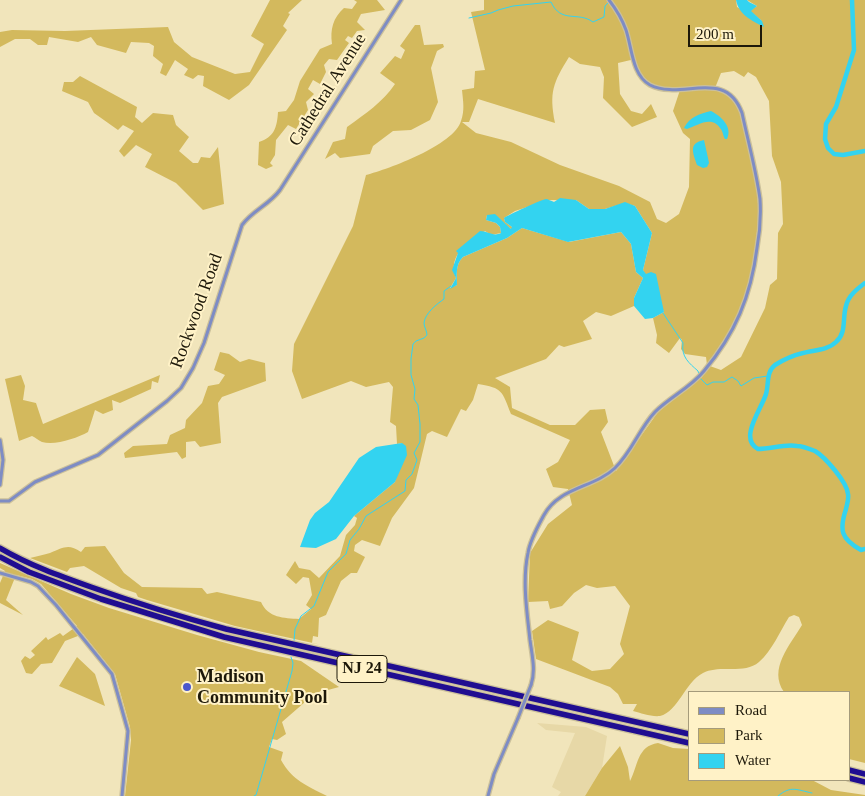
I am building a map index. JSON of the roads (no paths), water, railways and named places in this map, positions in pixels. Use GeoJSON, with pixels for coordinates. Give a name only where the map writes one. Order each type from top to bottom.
{"type":"FeatureCollection","features":[{"type":"Feature","properties":{"kind":"highway","name":"NJ 24"},"geometry":{"type":"LineString","coordinates":[[0,548],[33,565],[74,581],[135,602],[226,629],[688,734]]}},
{"type":"Feature","properties":{"kind":"highway","name":"NJ 24"},"geometry":{"type":"LineString","coordinates":[[0,557],[29,572],[102,599],[224,637],[688,742]]}},
{"type":"Feature","properties":{"kind":"highway"},"geometry":{"type":"LineString","coordinates":[[850,770],[865,774]]}},
{"type":"Feature","properties":{"kind":"highway"},"geometry":{"type":"LineString","coordinates":[[850,778],[865,782]]}},
{"type":"Feature","properties":{"kind":"street","name":"Cathedral Avenue"},"geometry":{"type":"LineString","coordinates":[[277,194],[401,0]]}},
{"type":"Feature","properties":{"kind":"street"},"geometry":{"type":"LineString","coordinates":[[488,796],[494,774],[531,685],[533,670],[526,608],[527,556],[544,514],[564,494],[598,480],[613,470],[628,453],[652,415],[664,403],[702,374],[718,353],[738,320],[748,294],[754,268],[759,230],[760,201],[742,113],[734,98],[717,88],[664,90],[645,81],[637,71],[622,20],[608,0]]}},
{"type":"Feature","properties":{"kind":"street","name":"Rockwood Road"},"geometry":{"type":"LineString","coordinates":[[0,501],[9,501],[35,482],[98,454],[177,392],[190,374],[204,343],[242,225],[251,213],[277,194]]}},
{"type":"Feature","properties":{"kind":"street"},"geometry":{"type":"LineString","coordinates":[[0,440],[3,463],[0,485]]}},
{"type":"Feature","properties":{"kind":"street"},"geometry":{"type":"LineString","coordinates":[[0,573],[31,582],[38,586],[56,605],[112,674],[128,731],[122,796]]}},
{"type":"Feature","properties":{"kind":"water"},"geometry":{"type":"Polygon","coordinates":[[[736,0],[747,0],[757,6],[751,11],[762,21],[764,27],[743,13],[736,0]]]}},
{"type":"Feature","properties":{"kind":"water"},"geometry":{"type":"Polygon","coordinates":[[[711,111],[725,122],[728,130],[727,139],[725,139],[720,128],[712,122],[704,122],[687,129],[684,128],[692,118],[711,111]]]}},
{"type":"Feature","properties":{"kind":"water"},"geometry":{"type":"Polygon","coordinates":[[[704,140],[709,163],[707,167],[703,168],[697,165],[693,149],[696,143],[704,140]]]}},
{"type":"Feature","properties":{"kind":"water"},"geometry":{"type":"Polygon","coordinates":[[[560,198],[576,200],[589,209],[605,209],[625,202],[635,206],[652,233],[643,270],[646,274],[651,272],[656,274],[664,312],[653,318],[645,319],[634,306],[634,298],[643,278],[636,272],[631,244],[621,232],[568,242],[522,228],[507,238],[463,257],[458,267],[457,285],[450,289],[456,278],[452,270],[458,253],[456,251],[480,231],[495,234],[501,233],[500,227],[496,223],[486,220],[487,215],[495,214],[511,229],[512,227],[505,222],[504,218],[543,200],[547,199],[554,202],[560,198]]]}},
{"type":"Feature","properties":{"kind":"water"},"geometry":{"type":"Polygon","coordinates":[[[402,443],[406,446],[407,455],[395,482],[354,516],[336,539],[316,548],[300,547],[310,520],[315,513],[329,502],[359,458],[376,447],[402,443]]]}},
{"type":"Feature","properties":{"kind":"waterway"},"geometry":{"type":"LineString","coordinates":[[852,0],[854,50],[836,107],[826,124],[825,139],[828,148],[834,154],[843,155],[865,151]]}},
{"type":"Feature","properties":{"kind":"waterway"},"geometry":{"type":"LineString","coordinates":[[469,18],[513,6],[551,2],[560,13],[582,17],[593,22],[604,17],[605,6],[608,3]]}},
{"type":"Feature","properties":{"kind":"waterway"},"geometry":{"type":"LineString","coordinates":[[865,283],[856,290],[847,302],[842,334],[833,345],[792,356],[772,368],[766,394],[753,423],[750,438],[752,444],[758,449],[799,446],[815,451],[824,459],[835,470],[847,489],[848,501],[842,528],[843,533],[854,546],[861,550],[865,549]]}},
{"type":"Feature","properties":{"kind":"waterway"},"geometry":{"type":"LineString","coordinates":[[294,641],[295,629],[301,616],[314,606],[328,572],[346,554],[350,540],[366,516],[405,491],[406,480],[412,474],[417,460],[414,453],[420,442],[418,405],[414,399],[415,389],[411,375],[413,344],[427,335],[425,319],[432,309],[444,299],[444,291],[451,286]]}},
{"type":"Feature","properties":{"kind":"waterway"},"geometry":{"type":"LineString","coordinates":[[663,313],[683,343],[683,352],[686,359],[698,371],[700,378],[707,385],[713,382],[724,382],[732,377],[741,386],[754,378],[768,376]]}},
{"type":"Feature","properties":{"kind":"waterway"},"geometry":{"type":"LineString","coordinates":[[254,796],[256,795],[292,671],[293,663],[291,657]]}},
{"type":"Feature","properties":{"kind":"waterway"},"geometry":{"type":"LineString","coordinates":[[778,796],[791,789],[812,793]]}},
{"type":"Feature","properties":{"kind":"place","name":"Madison Community Pool"},"geometry":{"type":"Point","coordinates":[187,687]}}]}
